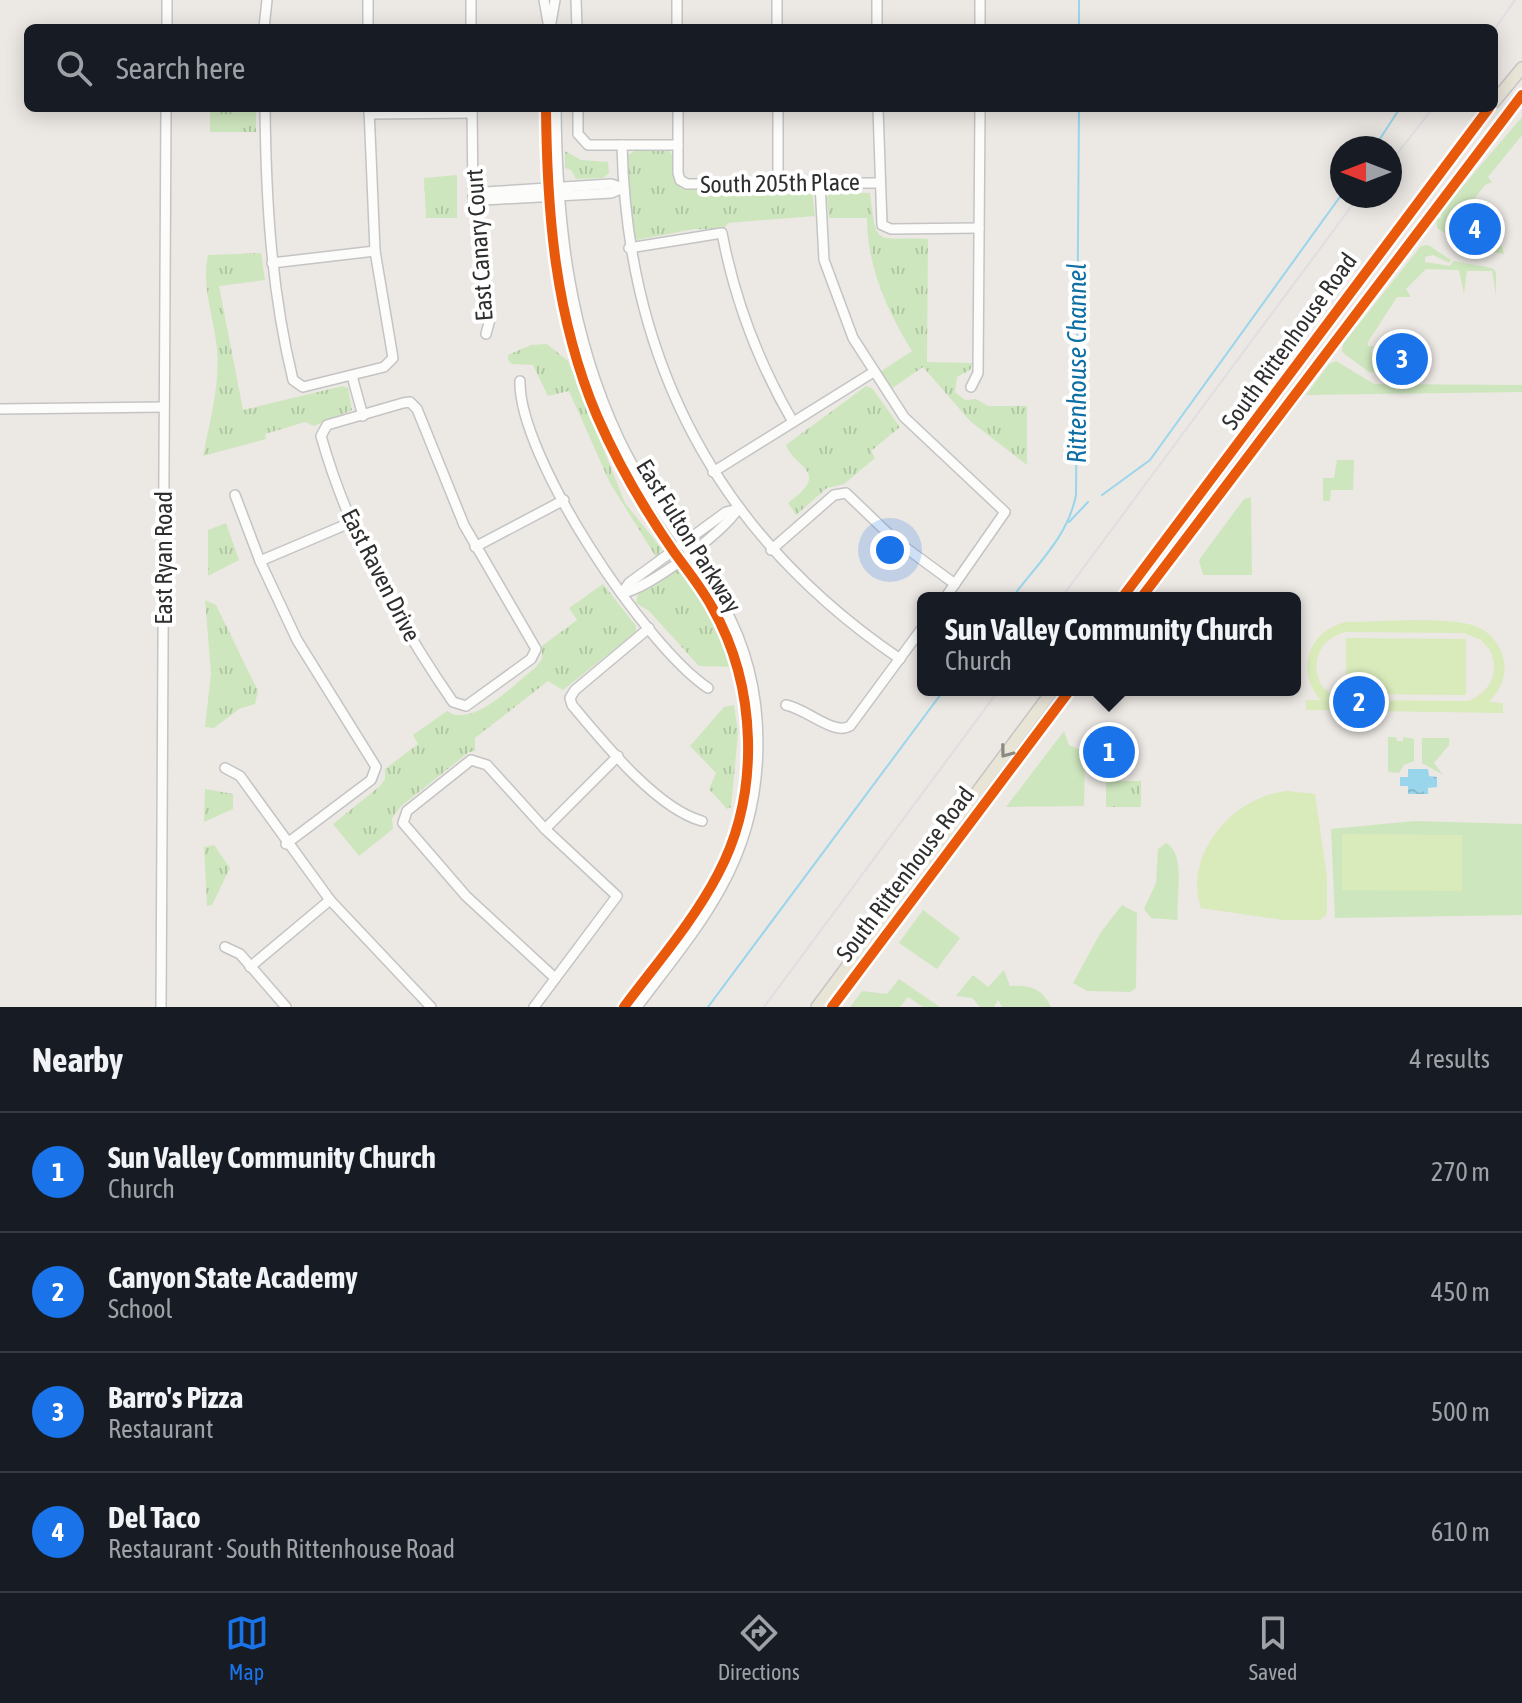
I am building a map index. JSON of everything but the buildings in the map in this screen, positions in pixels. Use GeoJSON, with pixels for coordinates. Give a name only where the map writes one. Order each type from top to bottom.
{"type":"FeatureCollection","features":[{"type":"Feature","properties":{"kind":"main road"},"geometry":{"type":"LineString","coordinates":[[1498,97],[1522,69]]}},
{"type":"Feature","properties":{"kind":"main road","name":"South Rittenhouse Road"},"geometry":{"type":"LineString","coordinates":[[1146,592],[1418,228],[1522,95]]}},
{"type":"Feature","properties":{"kind":"main road","name":"South Rittenhouse Road"},"geometry":{"type":"LineString","coordinates":[[1127,592],[1443,165],[1486,112]]}},
{"type":"Feature","properties":{"kind":"main road"},"geometry":{"type":"LineString","coordinates":[[1418,228],[1415,215],[1440,181],[1443,165]]}},
{"type":"Feature","properties":{"kind":"main road"},"geometry":{"type":"LineString","coordinates":[[1329,347],[1326,336],[1347,307],[1348,294]]}},
{"type":"Feature","properties":{"kind":"main road"},"geometry":{"type":"LineString","coordinates":[[1155,555],[1168,565]]}},
{"type":"Feature","properties":{"kind":"main road","name":"South Rittenhouse Road"},"geometry":{"type":"LineString","coordinates":[[832,1007],[864,952],[1049,696]]}},
{"type":"Feature","properties":{"kind":"main road","name":"South Rittenhouse Road"},"geometry":{"type":"LineString","coordinates":[[817,1007],[864,952],[1065,696]]}},
{"type":"Feature","properties":{"kind":"street"},"geometry":{"type":"LineString","coordinates":[[167,0],[167,24]]}},
{"type":"Feature","properties":{"kind":"street"},"geometry":{"type":"LineString","coordinates":[[264,24],[267,0]]}},
{"type":"Feature","properties":{"kind":"street"},"geometry":{"type":"LineString","coordinates":[[368,0],[368,24]]}},
{"type":"Feature","properties":{"kind":"street"},"geometry":{"type":"LineString","coordinates":[[471,0],[471,24]]}},
{"type":"Feature","properties":{"kind":"street"},"geometry":{"type":"LineString","coordinates":[[544,0],[549,24]]}},
{"type":"Feature","properties":{"kind":"street"},"geometry":{"type":"LineString","coordinates":[[551,24],[555,0]]}},
{"type":"Feature","properties":{"kind":"street"},"geometry":{"type":"LineString","coordinates":[[576,0],[577,24]]}},
{"type":"Feature","properties":{"kind":"street"},"geometry":{"type":"LineString","coordinates":[[677,0],[677,24]]}},
{"type":"Feature","properties":{"kind":"street"},"geometry":{"type":"LineString","coordinates":[[777,0],[777,24]]}},
{"type":"Feature","properties":{"kind":"street"},"geometry":{"type":"LineString","coordinates":[[877,0],[877,24]]}},
{"type":"Feature","properties":{"kind":"street"},"geometry":{"type":"LineString","coordinates":[[980,0],[980,24]]}},
{"type":"Feature","properties":{"kind":"street","name":"East Ryan Road"},"geometry":{"type":"LineString","coordinates":[[161,1007],[166,112]]}},
{"type":"Feature","properties":{"kind":"street"},"geometry":{"type":"LineString","coordinates":[[265,112],[272,263],[293,380],[307,387],[391,362],[393,352],[375,251],[369,112]]}},
{"type":"Feature","properties":{"kind":"street","name":"East Canary Court"},"geometry":{"type":"LineString","coordinates":[[472,112],[473,197],[490,319],[486,334]]}},
{"type":"Feature","properties":{"kind":"street","name":"East Fulton Parkway"},"geometry":{"type":"LineString","coordinates":[[546,112],[552,192],[568,285],[596,384],[631,464],[713,607],[734,657],[746,713],[747,779],[736,829],[720,870],[692,916],[624,1007]]}},
{"type":"Feature","properties":{"kind":"street","name":"East Fulton Parkway"},"geometry":{"type":"LineString","coordinates":[[552,192],[556,112]]}},
{"type":"Feature","properties":{"kind":"street","name":"South 205th Place"},"geometry":{"type":"LineString","coordinates":[[578,112],[578,134],[583,143],[678,145],[678,173],[682,182],[879,183]]}},
{"type":"Feature","properties":{"kind":"street"},"geometry":{"type":"LineString","coordinates":[[678,112],[678,145]]}},
{"type":"Feature","properties":{"kind":"street"},"geometry":{"type":"LineString","coordinates":[[778,112],[778,184]]}},
{"type":"Feature","properties":{"kind":"street"},"geometry":{"type":"LineString","coordinates":[[878,112],[882,225],[891,229],[979,228]]}},
{"type":"Feature","properties":{"kind":"street"},"geometry":{"type":"LineString","coordinates":[[971,387],[978,373],[980,112]]}},
{"type":"Feature","properties":{"kind":"street"},"geometry":{"type":"LineString","coordinates":[[622,145],[629,248],[660,364],[681,413],[713,472],[771,550],[829,607],[900,659]]}},
{"type":"Feature","properties":{"kind":"street"},"geometry":{"type":"LineString","coordinates":[[820,183],[821,240],[828,280],[846,325],[872,373],[929,444],[1005,512],[949,592]]}},
{"type":"Feature","properties":{"kind":"street"},"geometry":{"type":"LineString","coordinates":[[473,197],[485,192],[552,192],[611,184],[623,188]]}},
{"type":"Feature","properties":{"kind":"street"},"geometry":{"type":"LineString","coordinates":[[629,248],[722,233],[741,312],[772,387],[793,422]]}},
{"type":"Feature","properties":{"kind":"street"},"geometry":{"type":"LineString","coordinates":[[272,263],[375,251]]}},
{"type":"Feature","properties":{"kind":"street"},"geometry":{"type":"LineString","coordinates":[[713,472],[872,373]]}},
{"type":"Feature","properties":{"kind":"street"},"geometry":{"type":"LineString","coordinates":[[352,376],[363,416],[403,403],[413,404],[475,547],[564,500]]}},
{"type":"Feature","properties":{"kind":"street"},"geometry":{"type":"LineString","coordinates":[[520,381],[519,402],[527,425],[564,500],[622,593],[649,628],[708,688]]}},
{"type":"Feature","properties":{"kind":"street"},"geometry":{"type":"LineString","coordinates":[[0,409],[164,407]]}},
{"type":"Feature","properties":{"kind":"street","name":"East Raven Drive"},"geometry":{"type":"LineString","coordinates":[[363,416],[327,425],[322,431],[322,442],[352,522],[410,636],[453,702],[462,706],[470,705],[535,655],[534,643],[475,547]]}},
{"type":"Feature","properties":{"kind":"street"},"geometry":{"type":"LineString","coordinates":[[771,550],[839,492],[846,493],[895,540],[955,584]]}},
{"type":"Feature","properties":{"kind":"street"},"geometry":{"type":"LineString","coordinates":[[235,495],[260,561],[311,666],[376,772],[371,780],[286,844]]}},
{"type":"Feature","properties":{"kind":"street"},"geometry":{"type":"LineString","coordinates":[[622,593],[629,583],[681,552],[726,512],[738,509]]}},
{"type":"Feature","properties":{"kind":"street"},"geometry":{"type":"LineString","coordinates":[[260,561],[352,522]]}},
{"type":"Feature","properties":{"kind":"street","name":"East Fulton Parkway"},"geometry":{"type":"LineString","coordinates":[[637,1007],[722,886],[750,818],[758,769],[755,701],[740,644],[722,604],[681,552]]}},
{"type":"Feature","properties":{"kind":"street"},"geometry":{"type":"LineString","coordinates":[[649,628],[575,690],[570,698],[572,705],[618,756],[685,816],[702,821]]}},
{"type":"Feature","properties":{"kind":"street"},"geometry":{"type":"LineString","coordinates":[[786,705],[803,709],[835,730],[843,730],[850,726],[917,635]]}},
{"type":"Feature","properties":{"kind":"street"},"geometry":{"type":"LineString","coordinates":[[545,829],[618,756]]}},
{"type":"Feature","properties":{"kind":"street"},"geometry":{"type":"LineString","coordinates":[[534,1007],[617,896],[545,829],[479,760],[466,764],[403,817],[405,828],[443,872],[555,978]]}},
{"type":"Feature","properties":{"kind":"street"},"geometry":{"type":"LineString","coordinates":[[225,768],[240,776],[286,844],[330,900],[431,1007]]}},
{"type":"Feature","properties":{"kind":"street"},"geometry":{"type":"LineString","coordinates":[[250,967],[330,900]]}},
{"type":"Feature","properties":{"kind":"street"},"geometry":{"type":"LineString","coordinates":[[225,947],[240,954],[286,1007]]}},
{"type":"Feature","properties":{"kind":"green space"},"geometry":{"type":"Polygon","coordinates":[[[210,112],[256,112],[256,132],[210,132],[210,112]]]}},
{"type":"Feature","properties":{"kind":"green space"},"geometry":{"type":"Polygon","coordinates":[[[1522,117],[1522,135],[1488,177],[1492,182],[1485,185],[1456,223],[1468,240],[1502,246],[1504,254],[1468,248],[1437,228],[1436,219],[1441,218],[1441,212],[1522,117]]]}},
{"type":"Feature","properties":{"kind":"green space"},"geometry":{"type":"Polygon","coordinates":[[[565,151],[581,160],[608,162],[609,173],[603,178],[576,179],[571,170],[565,168],[565,151]]]}},
{"type":"Feature","properties":{"kind":"green space"},"geometry":{"type":"Polygon","coordinates":[[[634,151],[669,151],[674,160],[676,180],[682,189],[812,191],[815,216],[728,223],[723,230],[694,229],[637,240],[632,235],[627,156],[634,151]]]}},
{"type":"Feature","properties":{"kind":"green space"},"geometry":{"type":"Polygon","coordinates":[[[457,175],[457,218],[426,218],[424,178],[457,175]]]}},
{"type":"Feature","properties":{"kind":"green space"},"geometry":{"type":"Polygon","coordinates":[[[830,192],[870,193],[874,224],[881,236],[928,239],[927,362],[973,363],[970,370],[957,377],[955,392],[965,400],[976,399],[988,406],[1027,406],[1027,465],[970,421],[923,367],[891,389],[880,372],[912,351],[880,288],[871,253],[867,218],[829,218],[827,198],[830,192]]]}},
{"type":"Feature","properties":{"kind":"green space"},"geometry":{"type":"Polygon","coordinates":[[[1428,245],[1451,260],[1449,263],[1433,255],[1425,257],[1425,262],[1450,266],[1453,261],[1492,268],[1496,272],[1496,296],[1492,271],[1467,271],[1464,294],[1459,270],[1426,269],[1406,289],[1411,297],[1397,297],[1368,342],[1368,346],[1374,346],[1371,351],[1375,355],[1380,349],[1383,351],[1383,372],[1396,375],[1369,372],[1342,352],[1343,344],[1421,246],[1428,245]]]}},
{"type":"Feature","properties":{"kind":"green space"},"geometry":{"type":"Polygon","coordinates":[[[261,253],[265,280],[219,286],[243,410],[343,386],[348,388],[352,410],[314,426],[305,422],[265,434],[266,439],[203,456],[214,403],[218,363],[207,291],[208,255],[261,253]]]}},
{"type":"Feature","properties":{"kind":"green space"},"geometry":{"type":"Polygon","coordinates":[[[547,344],[568,361],[625,503],[662,549],[656,557],[610,483],[569,391],[548,396],[533,365],[512,364],[508,360],[508,355],[531,345],[547,344]]]}},
{"type":"Feature","properties":{"kind":"green space"},"geometry":{"type":"Polygon","coordinates":[[[1336,361],[1374,384],[1522,385],[1522,392],[1306,395],[1329,364],[1336,361]]]}},
{"type":"Feature","properties":{"kind":"green space"},"geometry":{"type":"Polygon","coordinates":[[[866,386],[872,388],[900,427],[871,451],[875,458],[844,484],[827,488],[796,515],[788,503],[808,484],[809,477],[786,445],[866,386]]]}},
{"type":"Feature","properties":{"kind":"green space"},"geometry":{"type":"Polygon","coordinates":[[[1337,460],[1354,460],[1353,490],[1331,490],[1330,501],[1323,501],[1323,478],[1334,478],[1337,460]]]}},
{"type":"Feature","properties":{"kind":"green space"},"geometry":{"type":"Polygon","coordinates":[[[1251,497],[1252,575],[1203,575],[1199,560],[1244,499],[1251,497]]]}},
{"type":"Feature","properties":{"kind":"green space"},"geometry":{"type":"Polygon","coordinates":[[[226,523],[239,560],[208,576],[208,530],[226,523]]]}},
{"type":"Feature","properties":{"kind":"green space"},"geometry":{"type":"Polygon","coordinates":[[[673,568],[683,572],[701,594],[733,667],[699,666],[649,611],[636,603],[638,592],[673,568]]]}},
{"type":"Feature","properties":{"kind":"green space"},"geometry":{"type":"Polygon","coordinates":[[[603,584],[636,626],[636,632],[563,690],[548,681],[475,738],[475,751],[469,752],[400,807],[392,819],[393,829],[359,856],[333,824],[380,786],[385,779],[385,769],[418,744],[413,735],[447,711],[457,715],[481,709],[535,668],[542,659],[542,646],[577,620],[569,608],[603,584]]]}},
{"type":"Feature","properties":{"kind":"green space"},"geometry":{"type":"Polygon","coordinates":[[[205,600],[216,605],[258,691],[255,704],[239,709],[214,728],[205,727],[211,673],[205,600]]]}},
{"type":"Feature","properties":{"kind":"green space"},"geometry":{"type":"Polygon","coordinates":[[[1431,620],[1480,628],[1493,638],[1503,657],[1505,669],[1502,681],[1489,702],[1503,703],[1503,713],[1306,710],[1306,700],[1321,700],[1309,677],[1307,665],[1310,654],[1322,634],[1346,622],[1431,620]],[[1346,632],[1324,645],[1317,659],[1318,676],[1321,685],[1334,697],[1345,700],[1468,701],[1488,687],[1494,666],[1490,650],[1481,640],[1464,633],[1346,632]]]}},
{"type":"Feature","properties":{"kind":"green space"},"geometry":{"type":"Polygon","coordinates":[[[1346,638],[1466,639],[1466,695],[1346,694],[1346,638]]]}},
{"type":"Feature","properties":{"kind":"green space"},"geometry":{"type":"Polygon","coordinates":[[[734,705],[738,733],[731,807],[727,809],[709,789],[716,773],[690,746],[724,707],[734,705]]]}},
{"type":"Feature","properties":{"kind":"green space"},"geometry":{"type":"Polygon","coordinates":[[[1064,731],[1069,745],[1085,752],[1084,806],[1006,807],[1064,731]]]}},
{"type":"Feature","properties":{"kind":"green space"},"geometry":{"type":"Polygon","coordinates":[[[1388,737],[1396,737],[1397,741],[1403,741],[1403,737],[1414,739],[1414,761],[1404,765],[1399,773],[1388,772],[1388,737]]]}},
{"type":"Feature","properties":{"kind":"green space"},"geometry":{"type":"Polygon","coordinates":[[[1422,738],[1449,738],[1449,745],[1434,763],[1443,775],[1422,763],[1422,738]]]}},
{"type":"Feature","properties":{"kind":"green space"},"geometry":{"type":"Polygon","coordinates":[[[1106,781],[1141,781],[1141,807],[1106,807],[1106,781]]]}},
{"type":"Feature","properties":{"kind":"green space"},"geometry":{"type":"Polygon","coordinates":[[[205,789],[233,794],[233,809],[204,822],[205,789]]]}},
{"type":"Feature","properties":{"kind":"green space"},"geometry":{"type":"Polygon","coordinates":[[[1288,791],[1315,794],[1327,877],[1327,914],[1320,920],[1283,920],[1201,908],[1197,888],[1199,868],[1206,848],[1218,831],[1249,803],[1288,791]]]}},
{"type":"Feature","properties":{"kind":"green space"},"geometry":{"type":"Polygon","coordinates":[[[1414,821],[1522,824],[1522,915],[1335,918],[1331,829],[1414,821]]]}},
{"type":"Feature","properties":{"kind":"green space"},"geometry":{"type":"Polygon","coordinates":[[[1342,834],[1462,835],[1462,891],[1342,890],[1342,834]]]}},
{"type":"Feature","properties":{"kind":"green space"},"geometry":{"type":"Polygon","coordinates":[[[1166,843],[1176,857],[1178,867],[1178,920],[1151,918],[1144,909],[1156,883],[1158,849],[1166,843]]]}},
{"type":"Feature","properties":{"kind":"green space"},"geometry":{"type":"Polygon","coordinates":[[[214,845],[230,868],[212,905],[207,906],[204,847],[214,845]]]}},
{"type":"Feature","properties":{"kind":"green space"},"geometry":{"type":"Polygon","coordinates":[[[1122,905],[1137,913],[1136,988],[1130,992],[1087,991],[1073,983],[1101,932],[1122,905]]]}},
{"type":"Feature","properties":{"kind":"green space"},"geometry":{"type":"Polygon","coordinates":[[[923,910],[960,938],[937,969],[899,943],[923,910]]]}},
{"type":"Feature","properties":{"kind":"green space"},"geometry":{"type":"Polygon","coordinates":[[[1004,970],[1010,986],[1035,989],[1051,1007],[1002,1007],[998,1000],[994,1007],[980,1007],[972,998],[956,996],[973,975],[988,987],[1004,970]]]}},
{"type":"Feature","properties":{"kind":"green space"},"geometry":{"type":"Polygon","coordinates":[[[899,979],[940,1007],[923,1007],[908,997],[900,1007],[850,1007],[862,991],[887,994],[899,979]]]}},
{"type":"Feature","properties":{"kind":"water"},"geometry":{"type":"Polygon","coordinates":[[[1408,769],[1428,769],[1429,776],[1437,777],[1437,787],[1428,788],[1428,794],[1408,794],[1408,786],[1400,786],[1400,777],[1408,777],[1408,769]]]}},
{"type":"Feature","properties":{"kind":"waterway","name":"Rittenhouse Channel"},"geometry":{"type":"LineString","coordinates":[[1079,0],[1079,24]]}},
{"type":"Feature","properties":{"kind":"waterway","name":"Rittenhouse Channel"},"geometry":{"type":"LineString","coordinates":[[1017,592],[1059,537],[1076,495],[1079,112]]}},
{"type":"Feature","properties":{"kind":"waterway"},"geometry":{"type":"LineString","coordinates":[[1382,136],[1397,112]]}},
{"type":"Feature","properties":{"kind":"waterway"},"geometry":{"type":"LineString","coordinates":[[1102,495],[1150,460],[1332,208]]}},
{"type":"Feature","properties":{"kind":"waterway"},"geometry":{"type":"LineString","coordinates":[[1069,522],[1088,502]]}},
{"type":"Feature","properties":{"kind":"waterway","name":"Rittenhouse Channel"},"geometry":{"type":"LineString","coordinates":[[708,1007],[940,696]]}},
{"type":"Feature","properties":{"kind":"railway"},"geometry":{"type":"LineString","coordinates":[[1498,24],[1515,0]]}},
{"type":"Feature","properties":{"kind":"railway"},"geometry":{"type":"LineString","coordinates":[[1402,148],[1430,112]]}},
{"type":"Feature","properties":{"kind":"railway"},"geometry":{"type":"LineString","coordinates":[[1065,592],[1350,208]]}},
{"type":"Feature","properties":{"kind":"railway"},"geometry":{"type":"LineString","coordinates":[[764,1007],[995,696]]}},
{"type":"Feature","properties":{"kind":"cycle path"},"geometry":{"type":"LineString","coordinates":[[1146,592],[1522,95]]}},
{"type":"Feature","properties":{"kind":"cycle path"},"geometry":{"type":"LineString","coordinates":[[546,112],[548,187],[556,265],[571,341],[583,379],[605,434],[632,486],[712,607],[727,638],[745,705],[747,775],[742,809],[732,843],[697,909],[624,1007]]}},
{"type":"Feature","properties":{"kind":"cycle path"},"geometry":{"type":"LineString","coordinates":[[1126,592],[1486,112]]}},
{"type":"Feature","properties":{"kind":"cycle path"},"geometry":{"type":"LineString","coordinates":[[832,1007],[1065,696]]}},
{"type":"Feature","properties":{"kind":"place","name":"Del Taco"},"geometry":{"type":"Point","coordinates":[1475,229]}},
{"type":"Feature","properties":{"kind":"place","name":"Barro's Pizza"},"geometry":{"type":"Point","coordinates":[1402,359]}},
{"type":"Feature","properties":{"kind":"place","name":"Canyon State Academy"},"geometry":{"type":"Point","coordinates":[1359,702]}},
{"type":"Feature","properties":{"kind":"place","name":"Sun Valley Community Church"},"geometry":{"type":"Point","coordinates":[1109,752]}}]}
